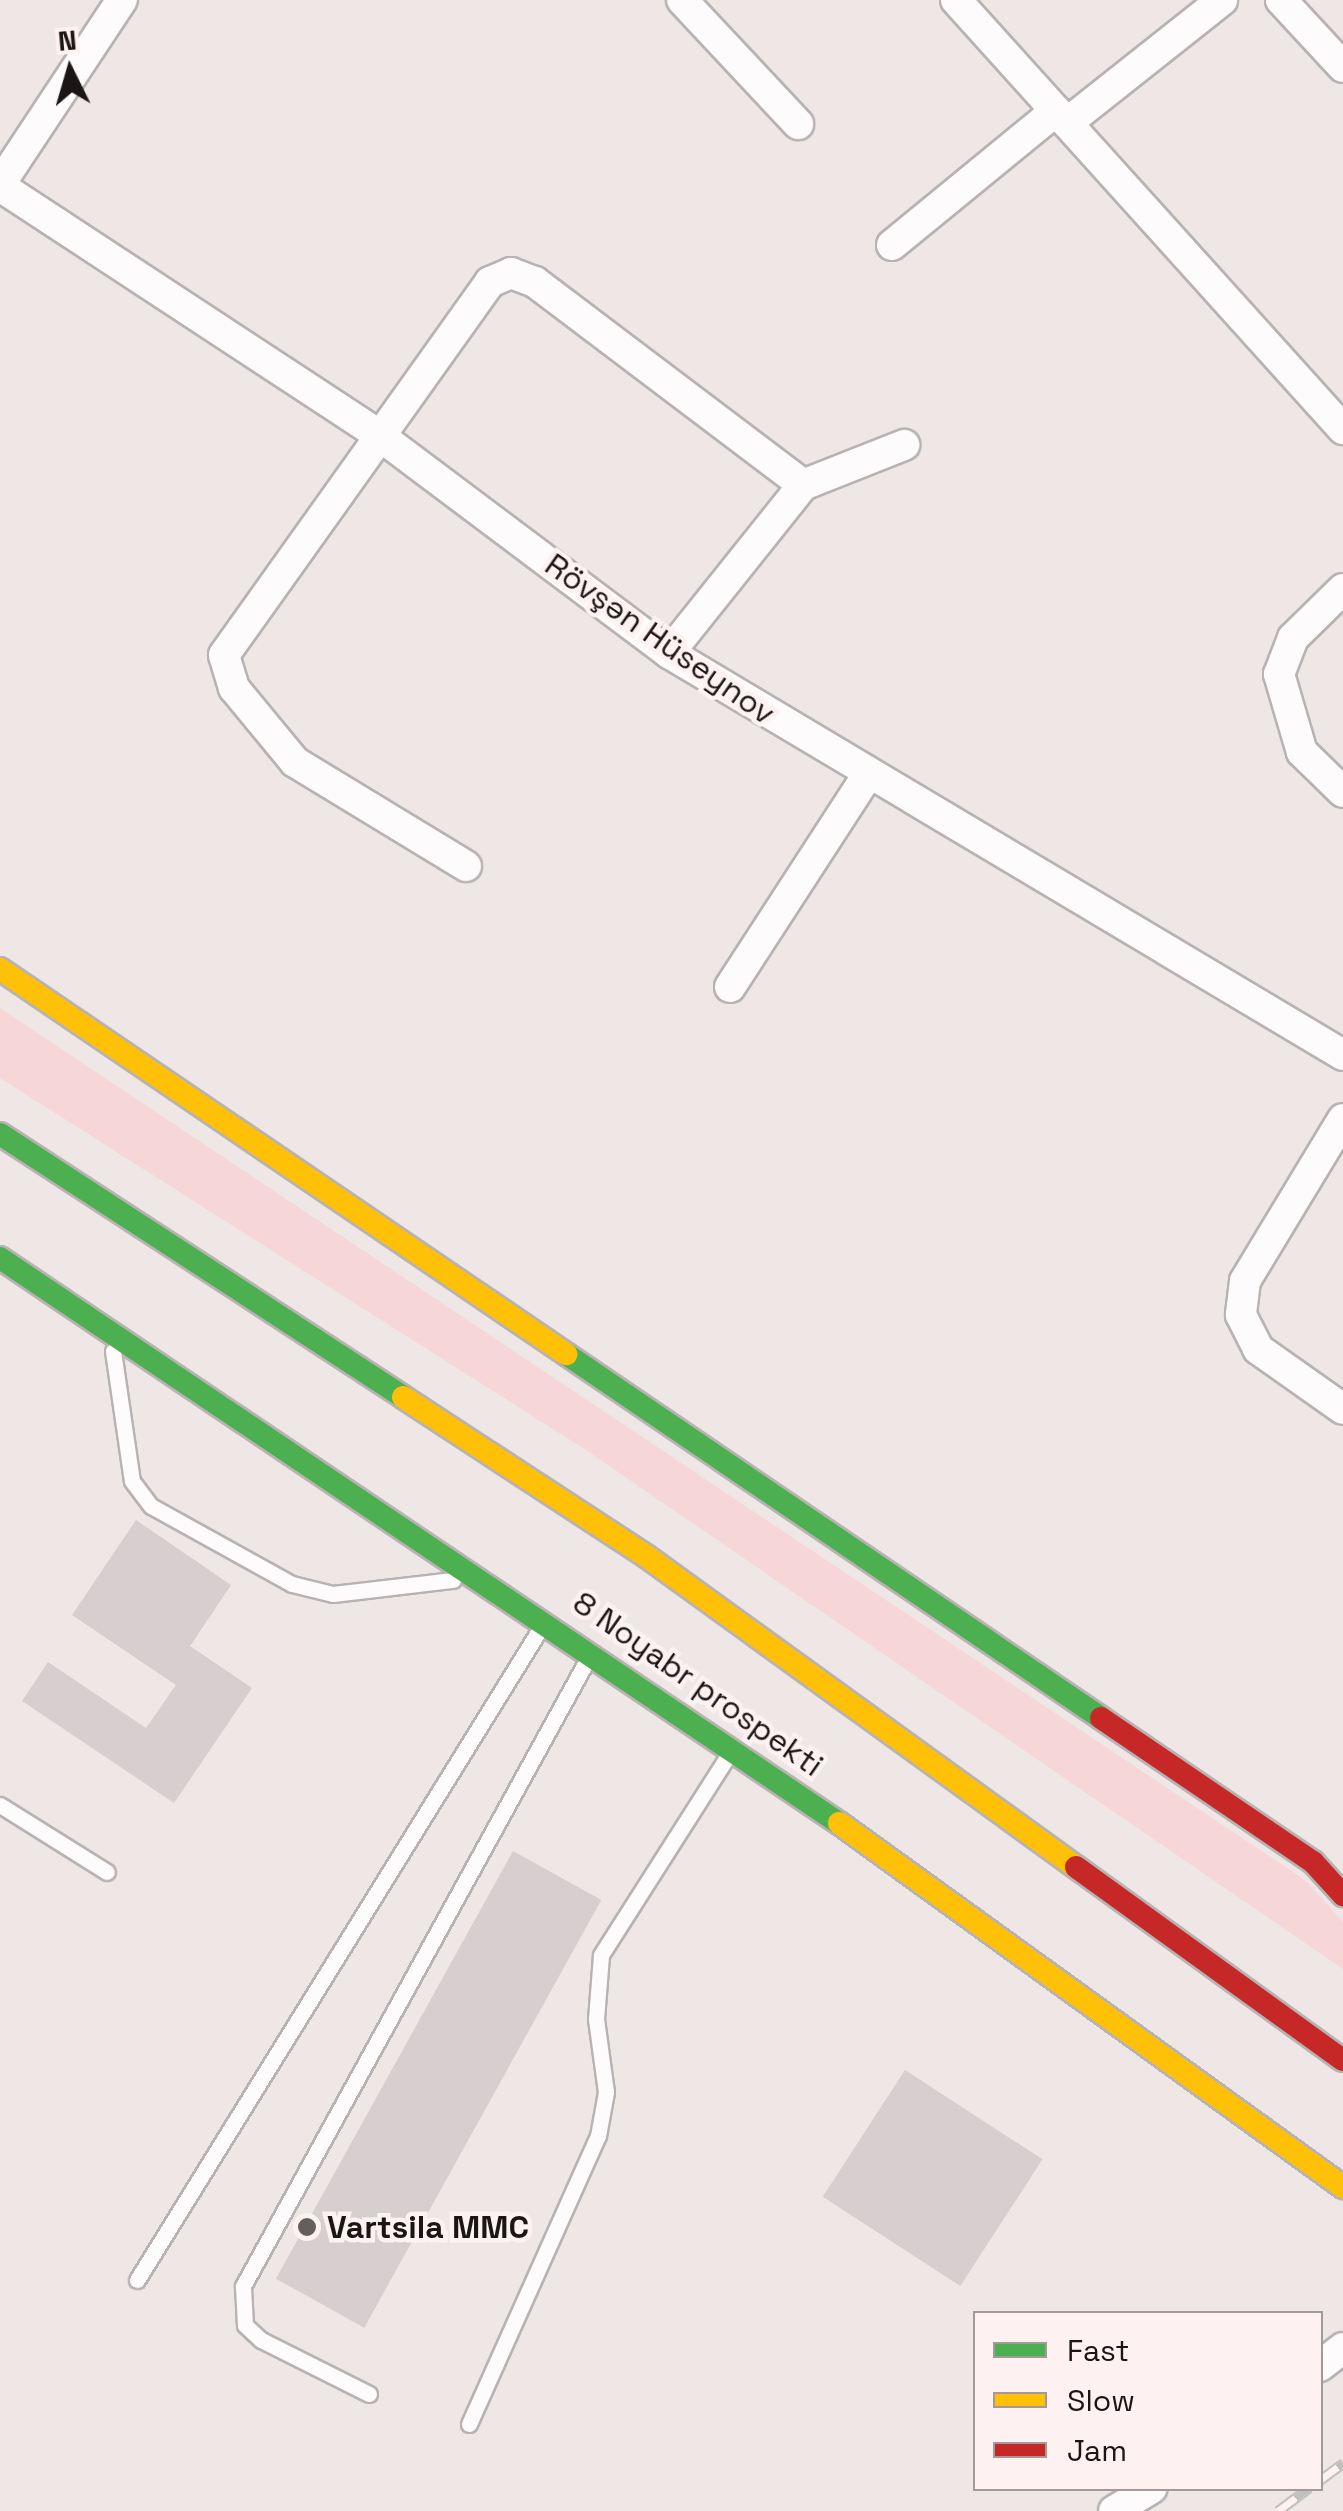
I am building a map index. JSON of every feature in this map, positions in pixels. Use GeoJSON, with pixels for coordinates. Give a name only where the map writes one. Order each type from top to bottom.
{"type":"FeatureCollection","features":[{"type":"Feature","properties":{"kind":"main road"},"geometry":{"type":"LineString","coordinates":[[0,970],[1313,1862],[1343,1896]]}},
{"type":"Feature","properties":{"kind":"main road"},"geometry":{"type":"LineString","coordinates":[[0,1134],[646,1556],[1343,2060]]}},
{"type":"Feature","properties":{"kind":"main road","name":"8 Noyabr prospekti"},"geometry":{"type":"LineString","coordinates":[[0,1258],[484,1576],[734,1747],[1343,2186]]}},
{"type":"Feature","properties":{"kind":"street"},"geometry":{"type":"LineString","coordinates":[[0,185],[122,0]]}},
{"type":"Feature","properties":{"kind":"street"},"geometry":{"type":"LineString","coordinates":[[682,0],[798,124]]}},
{"type":"Feature","properties":{"kind":"street"},"geometry":{"type":"LineString","coordinates":[[956,0],[1343,429]]}},
{"type":"Feature","properties":{"kind":"street"},"geometry":{"type":"LineString","coordinates":[[892,245],[1222,0]]}},
{"type":"Feature","properties":{"kind":"street"},"geometry":{"type":"LineString","coordinates":[[1281,0],[1343,67]]}},
{"type":"Feature","properties":{"kind":"street","name":"Rövşən Hüseynov"},"geometry":{"type":"LineString","coordinates":[[0,185],[376,433],[669,653],[867,776],[1343,1055]]}},
{"type":"Feature","properties":{"kind":"street"},"geometry":{"type":"LineString","coordinates":[[466,866],[295,762],[234,688],[224,654],[376,433],[490,282],[511,273],[534,282],[803,486]]}},
{"type":"Feature","properties":{"kind":"street"},"geometry":{"type":"LineString","coordinates":[[669,653],[803,486],[904,446]]}},
{"type":"Feature","properties":{"kind":"street"},"geometry":{"type":"LineString","coordinates":[[1343,589],[1293,638],[1279,674],[1302,752],[1343,792]]}},
{"type":"Feature","properties":{"kind":"street"},"geometry":{"type":"LineString","coordinates":[[730,988],[867,776]]}},
{"type":"Feature","properties":{"kind":"street"},"geometry":{"type":"LineString","coordinates":[[1343,1119],[1245,1281],[1241,1315],[1258,1349],[1343,1409]]}},
{"type":"Feature","properties":{"kind":"street"},"geometry":{"type":"LineString","coordinates":[[1323,2364],[1343,2348]]}},
{"type":"Feature","properties":{"kind":"street"},"geometry":{"type":"LineString","coordinates":[[1114,2511],[1147,2491]]}},
{"type":"Feature","properties":{"kind":"lane"},"geometry":{"type":"LineString","coordinates":[[110,1327],[132,1482],[151,1506],[292,1584],[333,1594],[484,1576]]}},
{"type":"Feature","properties":{"kind":"lane"},"geometry":{"type":"LineString","coordinates":[[137,2280],[546,1619]]}},
{"type":"Feature","properties":{"kind":"lane"},"geometry":{"type":"LineString","coordinates":[[369,2394],[261,2340],[245,2325],[243,2286],[592,1650]]}},
{"type":"Feature","properties":{"kind":"lane"},"geometry":{"type":"LineString","coordinates":[[469,2424],[598,2136],[606,2092],[596,2019],[601,1956],[734,1747]]}},
{"type":"Feature","properties":{"kind":"lane"},"geometry":{"type":"LineString","coordinates":[[0,1805],[108,1872]]}},
{"type":"Feature","properties":{"kind":"shaded area"},"geometry":{"type":"Polygon","coordinates":[[[0,1008],[1305,1880],[1343,1922],[1343,1969],[586,1450],[0,1078],[0,1008]]]}},
{"type":"Feature","properties":{"kind":"building"},"geometry":{"type":"Polygon","coordinates":[[[136,1520],[231,1585],[190,1646],[252,1688],[174,1803],[22,1701],[48,1662],[146,1728],[176,1685],[72,1615],[136,1520]]]}},
{"type":"Feature","properties":{"kind":"building"},"geometry":{"type":"Polygon","coordinates":[[[513,1851],[601,1900],[364,2328],[276,2279],[513,1851]]]}},
{"type":"Feature","properties":{"kind":"building"},"geometry":{"type":"Polygon","coordinates":[[[905,2070],[1043,2159],[960,2286],[823,2197],[905,2070]]]}},
{"type":"Feature","properties":{"kind":"railway"},"geometry":{"type":"LineString","coordinates":[[1323,2478],[1343,2463]]}},
{"type":"Feature","properties":{"kind":"railway"},"geometry":{"type":"LineString","coordinates":[[1278,2511],[1305,2491]]}},
{"type":"Feature","properties":{"kind":"traffic: fast"},"geometry":{"type":"LineString","coordinates":[[0,1134],[403,1397]]}},
{"type":"Feature","properties":{"kind":"traffic: fast"},"geometry":{"type":"LineString","coordinates":[[0,1258],[839,1823]]}},
{"type":"Feature","properties":{"kind":"traffic: fast"},"geometry":{"type":"LineString","coordinates":[[566,1354],[1101,1718]]}},
{"type":"Feature","properties":{"kind":"traffic: slow"},"geometry":{"type":"LineString","coordinates":[[0,969],[566,1354]]}},
{"type":"Feature","properties":{"kind":"traffic: slow"},"geometry":{"type":"LineString","coordinates":[[403,1397],[646,1556],[1076,1867]]}},
{"type":"Feature","properties":{"kind":"traffic: slow"},"geometry":{"type":"LineString","coordinates":[[839,1823],[1343,2187]]}},
{"type":"Feature","properties":{"kind":"traffic: jam"},"geometry":{"type":"LineString","coordinates":[[1101,1718],[1313,1862],[1343,1895]]}},
{"type":"Feature","properties":{"kind":"traffic: jam"},"geometry":{"type":"LineString","coordinates":[[1076,1867],[1343,2060]]}},
{"type":"Feature","properties":{"kind":"place","name":"Vartsila MMC"},"geometry":{"type":"Point","coordinates":[307,2227]}}]}
